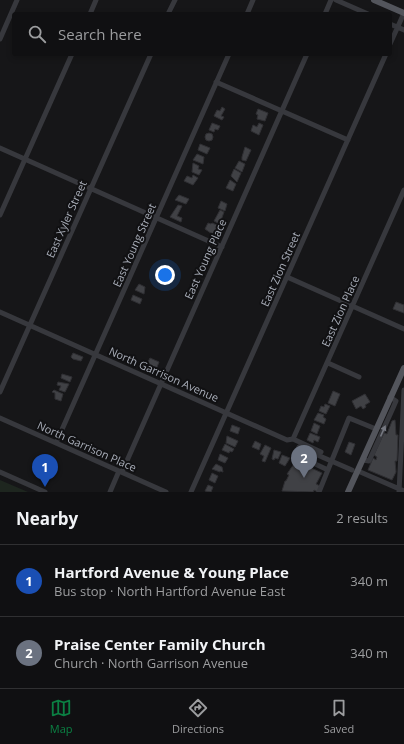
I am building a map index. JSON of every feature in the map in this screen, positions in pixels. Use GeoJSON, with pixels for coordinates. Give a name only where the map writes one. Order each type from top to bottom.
{"type":"FeatureCollection","features":[{"type":"Feature","properties":{"kind":"main road"},"geometry":{"type":"LineString","coordinates":[[374,0],[404,13]]}},
{"type":"Feature","properties":{"kind":"main road"},"geometry":{"type":"LineString","coordinates":[[348,492],[355,470],[366,460],[376,429],[393,399],[404,368]]}},
{"type":"Feature","properties":{"kind":"street"},"geometry":{"type":"LineString","coordinates":[[0,39],[17,0]]}},
{"type":"Feature","properties":{"kind":"street"},"geometry":{"type":"LineString","coordinates":[[91,12],[96,0]]}},
{"type":"Feature","properties":{"kind":"street"},"geometry":{"type":"LineString","coordinates":[[169,12],[174,0]]}},
{"type":"Feature","properties":{"kind":"street"},"geometry":{"type":"LineString","coordinates":[[248,12],[253,0]]}},
{"type":"Feature","properties":{"kind":"street"},"geometry":{"type":"LineString","coordinates":[[326,12],[331,0]]}},
{"type":"Feature","properties":{"kind":"street"},"geometry":{"type":"LineString","coordinates":[[336,0],[363,12]]}},
{"type":"Feature","properties":{"kind":"street"},"geometry":{"type":"LineString","coordinates":[[392,39],[404,13]]}},
{"type":"Feature","properties":{"kind":"street"},"geometry":{"type":"LineString","coordinates":[[392,25],[404,30]]}},
{"type":"Feature","properties":{"kind":"street"},"geometry":{"type":"LineString","coordinates":[[0,215],[71,56]]}},
{"type":"Feature","properties":{"kind":"street","name":"East Xyler Street"},"geometry":{"type":"LineString","coordinates":[[0,392],[150,56]]}},
{"type":"Feature","properties":{"kind":"street","name":"East Young Street"},"geometry":{"type":"LineString","coordinates":[[56,443],[228,56]]}},
{"type":"Feature","properties":{"kind":"street","name":"East Young Place"},"geometry":{"type":"LineString","coordinates":[[110,492],[161,384],[306,56]]}},
{"type":"Feature","properties":{"kind":"street","name":"East Zion Street"},"geometry":{"type":"LineString","coordinates":[[191,492],[385,56]]}},
{"type":"Feature","properties":{"kind":"street"},"geometry":{"type":"LineString","coordinates":[[216,82],[348,140]]}},
{"type":"Feature","properties":{"kind":"street"},"geometry":{"type":"LineString","coordinates":[[0,148],[222,247]]}},
{"type":"Feature","properties":{"kind":"street","name":"East Zion Place"},"geometry":{"type":"LineString","coordinates":[[292,439],[328,364],[404,190]]}},
{"type":"Feature","properties":{"kind":"street"},"geometry":{"type":"LineString","coordinates":[[287,277],[404,329]]}},
{"type":"Feature","properties":{"kind":"street","name":"North Garrison Avenue"},"geometry":{"type":"LineString","coordinates":[[0,312],[287,440],[292,439],[321,452]]}},
{"type":"Feature","properties":{"kind":"street"},"geometry":{"type":"LineString","coordinates":[[328,364],[358,377]]}},
{"type":"Feature","properties":{"kind":"street"},"geometry":{"type":"LineString","coordinates":[[328,470],[296,455],[299,447],[400,490],[404,390]]}},
{"type":"Feature","properties":{"kind":"street"},"geometry":{"type":"LineString","coordinates":[[366,460],[393,399]]}},
{"type":"Feature","properties":{"kind":"street","name":"North Garrison Place"},"geometry":{"type":"LineString","coordinates":[[0,418],[166,492]]}},
{"type":"Feature","properties":{"kind":"street"},"geometry":{"type":"LineString","coordinates":[[319,492],[349,418],[376,429]]}},
{"type":"Feature","properties":{"kind":"street"},"geometry":{"type":"LineString","coordinates":[[0,472],[45,492]]}},
{"type":"Feature","properties":{"kind":"shaded area"},"geometry":{"type":"Polygon","coordinates":[[[0,480],[28,492],[0,492],[0,480]]]}},
{"type":"Feature","properties":{"kind":"building"},"geometry":{"type":"Polygon","coordinates":[[[222,107],[225,109],[221,116],[224,117],[222,120],[214,116],[217,110],[220,111],[222,107]]]}},
{"type":"Feature","properties":{"kind":"building"},"geometry":{"type":"Polygon","coordinates":[[[258,109],[268,113],[265,121],[257,119],[258,115],[256,114],[258,109]]]}},
{"type":"Feature","properties":{"kind":"building"},"geometry":{"type":"Polygon","coordinates":[[[212,123],[220,126],[218,130],[215,129],[214,132],[209,130],[212,123]]]}},
{"type":"Feature","properties":{"kind":"building"},"geometry":{"type":"Polygon","coordinates":[[[259,123],[263,125],[259,135],[251,131],[253,125],[257,127],[259,123]]]}},
{"type":"Feature","properties":{"kind":"building"},"geometry":{"type":"Polygon","coordinates":[[[207,133],[211,133],[213,137],[211,141],[207,141],[205,139],[205,135],[207,133]]]}},
{"type":"Feature","properties":{"kind":"building"},"geometry":{"type":"Polygon","coordinates":[[[200,144],[210,148],[207,154],[198,150],[200,144]]]}},
{"type":"Feature","properties":{"kind":"building"},"geometry":{"type":"Polygon","coordinates":[[[245,147],[251,150],[246,161],[242,160],[245,147]]]}},
{"type":"Feature","properties":{"kind":"building"},"geometry":{"type":"Polygon","coordinates":[[[197,154],[204,157],[203,164],[193,160],[197,154]]]}},
{"type":"Feature","properties":{"kind":"building"},"geometry":{"type":"Polygon","coordinates":[[[239,161],[245,164],[242,172],[235,168],[239,161]]]}},
{"type":"Feature","properties":{"kind":"building"},"geometry":{"type":"Polygon","coordinates":[[[193,163],[199,166],[198,169],[202,170],[199,175],[192,172],[193,163]]]}},
{"type":"Feature","properties":{"kind":"building"},"geometry":{"type":"Polygon","coordinates":[[[234,169],[241,173],[237,182],[231,176],[234,169]]]}},
{"type":"Feature","properties":{"kind":"building"},"geometry":{"type":"Polygon","coordinates":[[[193,175],[198,178],[193,185],[184,181],[187,176],[192,178],[193,175]]]}},
{"type":"Feature","properties":{"kind":"building"},"geometry":{"type":"Polygon","coordinates":[[[230,180],[236,184],[233,191],[226,188],[230,180]]]}},
{"type":"Feature","properties":{"kind":"building"},"geometry":{"type":"Polygon","coordinates":[[[179,195],[189,199],[186,204],[175,200],[179,195]]]}},
{"type":"Feature","properties":{"kind":"building"},"geometry":{"type":"Polygon","coordinates":[[[221,201],[227,204],[225,211],[218,208],[221,201]]]}},
{"type":"Feature","properties":{"kind":"building"},"geometry":{"type":"Polygon","coordinates":[[[178,205],[182,206],[177,216],[182,218],[181,222],[170,217],[178,205]]]}},
{"type":"Feature","properties":{"kind":"building"},"geometry":{"type":"Polygon","coordinates":[[[220,210],[224,212],[220,223],[218,223],[214,221],[220,210]]]}},
{"type":"Feature","properties":{"kind":"building"},"geometry":{"type":"Polygon","coordinates":[[[208,223],[219,226],[215,236],[205,229],[208,223]]]}},
{"type":"Feature","properties":{"kind":"building"},"geometry":{"type":"Polygon","coordinates":[[[139,284],[145,287],[144,294],[135,290],[139,284]]]}},
{"type":"Feature","properties":{"kind":"building"},"geometry":{"type":"Polygon","coordinates":[[[133,295],[142,299],[140,304],[131,300],[133,295]]]}},
{"type":"Feature","properties":{"kind":"building"},"geometry":{"type":"Polygon","coordinates":[[[396,302],[404,305],[404,313],[393,309],[396,302]]]}},
{"type":"Feature","properties":{"kind":"building"},"geometry":{"type":"Polygon","coordinates":[[[73,353],[83,357],[81,361],[71,357],[73,353]]]}},
{"type":"Feature","properties":{"kind":"building"},"geometry":{"type":"Polygon","coordinates":[[[150,358],[159,362],[155,372],[145,368],[150,358]]]}},
{"type":"Feature","properties":{"kind":"building"},"geometry":{"type":"Polygon","coordinates":[[[62,374],[72,377],[70,382],[61,378],[62,374]]]}},
{"type":"Feature","properties":{"kind":"building"},"geometry":{"type":"Polygon","coordinates":[[[58,382],[69,384],[65,392],[59,390],[61,386],[57,385],[58,382]]]}},
{"type":"Feature","properties":{"kind":"building"},"geometry":{"type":"Polygon","coordinates":[[[54,390],[63,394],[61,401],[55,399],[55,393],[52,392],[54,390]]]}},
{"type":"Feature","properties":{"kind":"building"},"geometry":{"type":"Polygon","coordinates":[[[333,391],[340,394],[335,406],[328,403],[333,391]]]}},
{"type":"Feature","properties":{"kind":"building"},"geometry":{"type":"Polygon","coordinates":[[[365,394],[370,402],[365,405],[366,407],[363,409],[361,406],[356,409],[352,401],[365,394]]]}},
{"type":"Feature","properties":{"kind":"building"},"geometry":{"type":"Polygon","coordinates":[[[325,404],[330,406],[326,414],[319,411],[321,406],[324,407],[325,404]]]}},
{"type":"Feature","properties":{"kind":"building"},"geometry":{"type":"Polygon","coordinates":[[[318,413],[324,415],[323,417],[326,419],[324,424],[314,420],[318,413]]]}},
{"type":"Feature","properties":{"kind":"building"},"geometry":{"type":"Polygon","coordinates":[[[395,420],[396,435],[398,435],[397,461],[395,461],[396,472],[392,480],[368,470],[373,458],[376,460],[377,457],[374,455],[384,433],[387,434],[392,421],[395,420]]]}},
{"type":"Feature","properties":{"kind":"building"},"geometry":{"type":"Polygon","coordinates":[[[314,423],[320,426],[317,434],[311,431],[314,423]]]}},
{"type":"Feature","properties":{"kind":"building"},"geometry":{"type":"Polygon","coordinates":[[[232,425],[240,428],[238,434],[230,431],[232,425]]]}},
{"type":"Feature","properties":{"kind":"building"},"geometry":{"type":"Polygon","coordinates":[[[310,433],[320,437],[318,442],[314,440],[313,443],[307,440],[310,433]]]}},
{"type":"Feature","properties":{"kind":"building"},"geometry":{"type":"Polygon","coordinates":[[[227,436],[238,441],[235,447],[226,443],[227,436]]]}},
{"type":"Feature","properties":{"kind":"building"},"geometry":{"type":"Polygon","coordinates":[[[255,441],[261,444],[259,450],[252,447],[255,441]]]}},
{"type":"Feature","properties":{"kind":"building"},"geometry":{"type":"Polygon","coordinates":[[[349,442],[355,444],[351,455],[345,452],[349,442]]]}},
{"type":"Feature","properties":{"kind":"building"},"geometry":{"type":"Polygon","coordinates":[[[225,444],[234,449],[232,452],[230,451],[229,453],[222,450],[225,444]]]}},
{"type":"Feature","properties":{"kind":"building"},"geometry":{"type":"Polygon","coordinates":[[[265,445],[271,448],[265,462],[262,461],[264,456],[260,454],[265,445]]]}},
{"type":"Feature","properties":{"kind":"building"},"geometry":{"type":"Polygon","coordinates":[[[274,450],[281,452],[278,459],[275,458],[274,460],[272,459],[274,450]]]}},
{"type":"Feature","properties":{"kind":"building"},"geometry":{"type":"Polygon","coordinates":[[[220,454],[228,458],[225,463],[218,460],[220,454]]]}},
{"type":"Feature","properties":{"kind":"building"},"geometry":{"type":"Polygon","coordinates":[[[282,455],[290,458],[285,466],[279,463],[282,455]]]}},
{"type":"Feature","properties":{"kind":"building"},"geometry":{"type":"Polygon","coordinates":[[[296,461],[322,473],[316,484],[320,486],[318,492],[314,490],[313,492],[282,491],[285,481],[289,475],[287,474],[296,461]]]}},
{"type":"Feature","properties":{"kind":"building"},"geometry":{"type":"Polygon","coordinates":[[[216,464],[222,467],[223,472],[212,469],[216,464]]]}},
{"type":"Feature","properties":{"kind":"building"},"geometry":{"type":"Polygon","coordinates":[[[212,473],[218,476],[215,483],[209,480],[212,473]]]}},
{"type":"Feature","properties":{"kind":"building"},"geometry":{"type":"Polygon","coordinates":[[[208,485],[213,487],[211,492],[205,491],[208,485]]]}},
{"type":"Feature","properties":{"kind":"place","name":"Praise Center Family Church"},"geometry":{"type":"Point","coordinates":[304,478]}},
{"type":"Feature","properties":{"kind":"place","name":"Hartford Avenue & Young Place"},"geometry":{"type":"Point","coordinates":[45,487]}}]}
